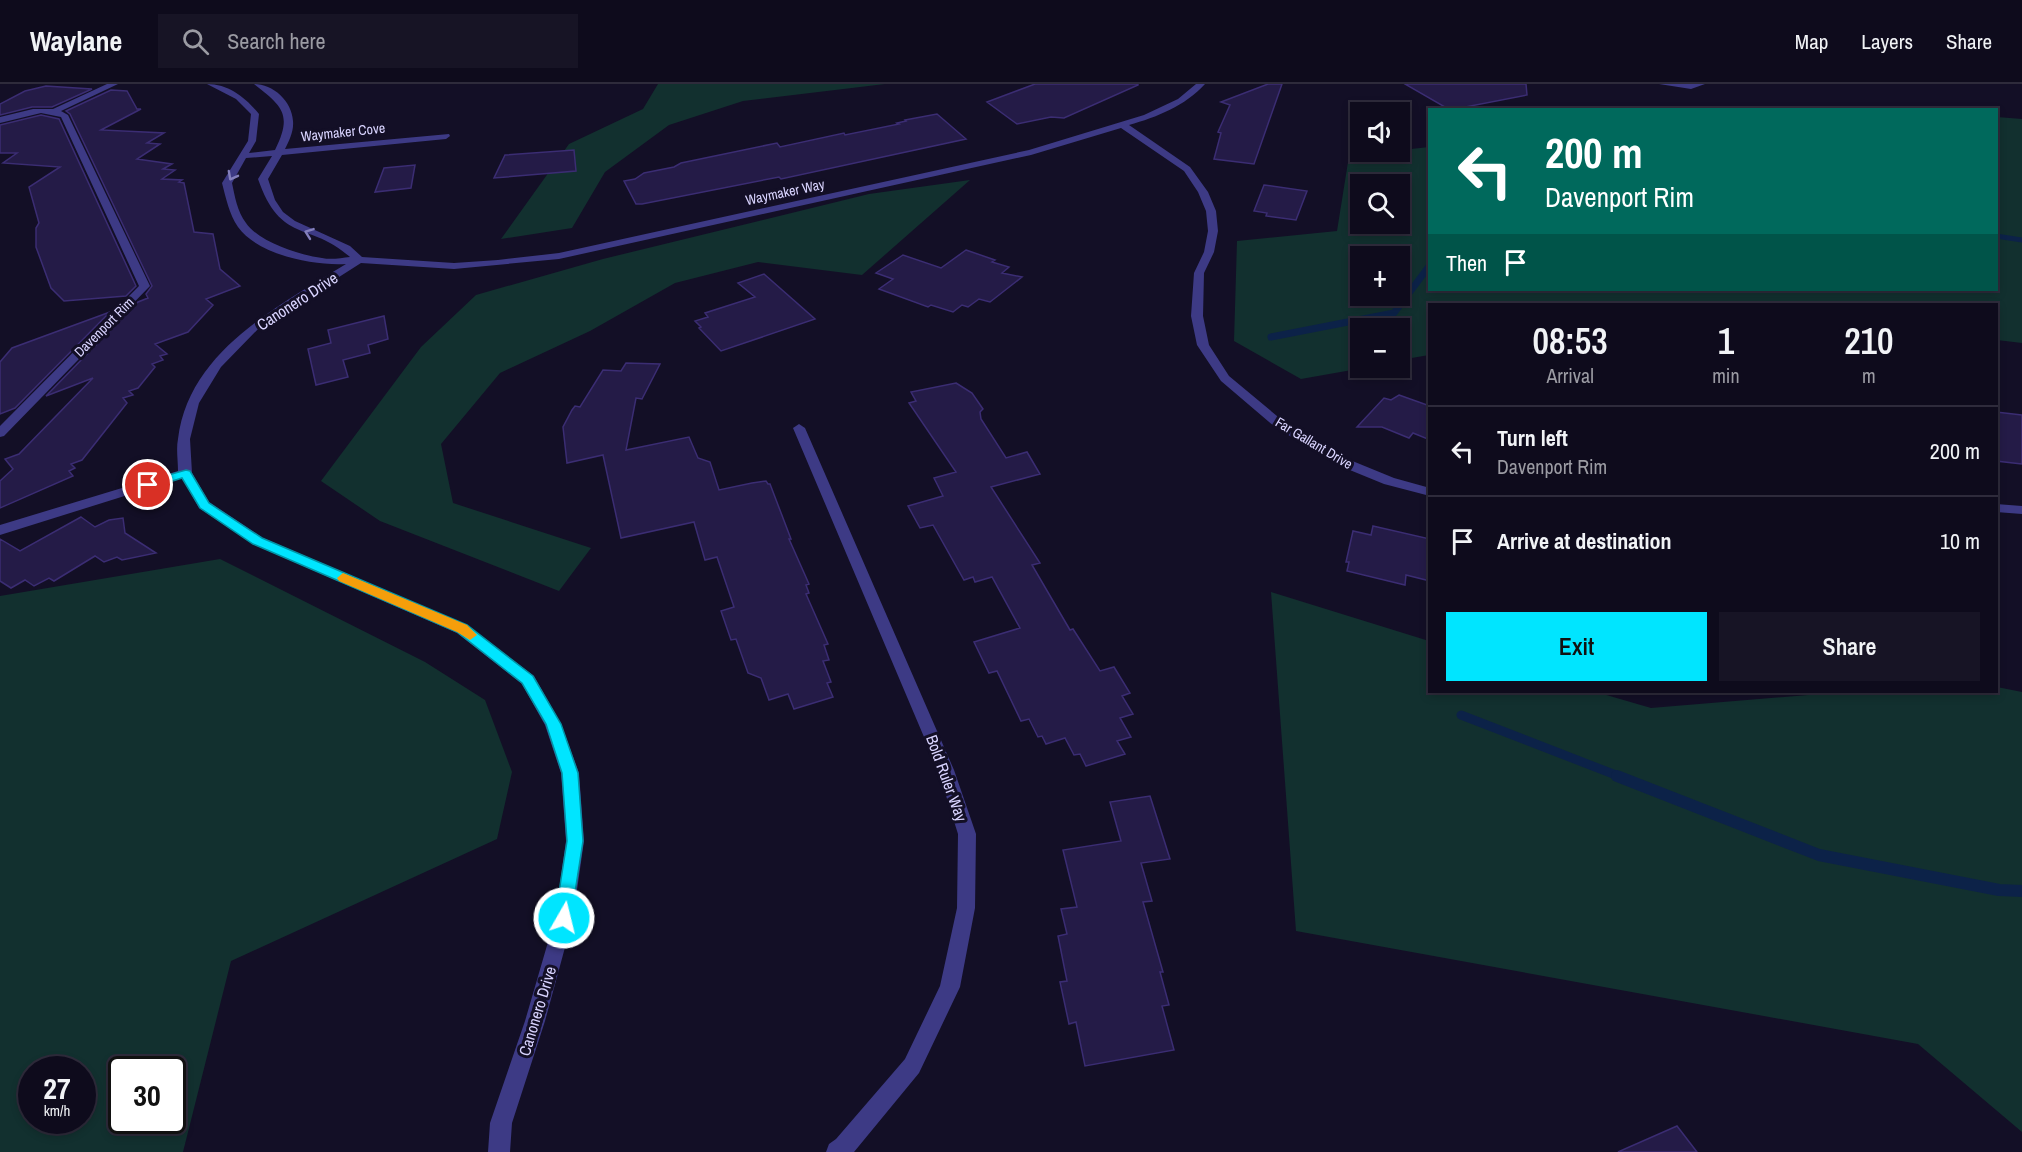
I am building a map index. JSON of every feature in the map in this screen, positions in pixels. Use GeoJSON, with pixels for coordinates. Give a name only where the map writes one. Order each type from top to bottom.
{"type":"FeatureCollection","features":[{"type":"Feature","properties":{"kind":"street"},"geometry":{"type":"LineString","coordinates":[[0,120],[56,110],[114,84]]}},
{"type":"Feature","properties":{"kind":"street","name":"Waymaker Way"},"geometry":{"type":"LineString","coordinates":[[211,84],[238,97],[255,114],[252,141],[227,183],[233,209],[243,227],[266,244],[297,256],[324,262],[359,260],[454,266],[560,256],[1031,152],[1123,125],[1180,101],[1201,84]]}},
{"type":"Feature","properties":{"kind":"street"},"geometry":{"type":"LineString","coordinates":[[258,84],[269,88],[285,107],[289,124],[264,179],[267,195],[276,211],[296,228],[348,247],[359,260]]}},
{"type":"Feature","properties":{"kind":"street"},"geometry":{"type":"LineString","coordinates":[[1663,84],[1691,87],[1701,84]]}},
{"type":"Feature","properties":{"kind":"street","name":"Davenport Rim"},"geometry":{"type":"LineString","coordinates":[[0,433],[145,286],[64,115],[56,110]]}},
{"type":"Feature","properties":{"kind":"street","name":"Far Gallant Drive"},"geometry":{"type":"LineString","coordinates":[[1123,125],[1187,169],[1207,201],[1211,211],[1213,231],[1209,252],[1199,273],[1197,316],[1203,345],[1225,378],[1279,424],[1345,463],[1389,481],[1428,491]]}},
{"type":"Feature","properties":{"kind":"street","name":"Waymaker Cove"},"geometry":{"type":"LineString","coordinates":[[244,156],[446,136]]}},
{"type":"Feature","properties":{"kind":"street","name":"Canonero Drive"},"geometry":{"type":"LineString","coordinates":[[359,260],[255,326],[216,365],[193,403],[184,439],[186,473],[204,505],[258,541],[462,629],[528,680],[553,724],[570,773],[575,841],[564,918],[535,1021],[501,1123],[499,1152]]}},
{"type":"Feature","properties":{"kind":"street","name":"Bold Ruler Way"},"geometry":{"type":"LineString","coordinates":[[799,428],[946,770],[967,834],[966,908],[950,987],[912,1066],[837,1152]]}},
{"type":"Feature","properties":{"kind":"street"},"geometry":{"type":"LineString","coordinates":[[0,530],[186,473]]}},
{"type":"Feature","properties":{"kind":"street"},"geometry":{"type":"LineString","coordinates":[[1998,508],[2022,510]]}},
{"type":"Feature","properties":{"kind":"green space"},"geometry":{"type":"Polygon","coordinates":[[[658,84],[885,84],[743,101],[669,125],[605,172],[572,228],[501,239],[569,144],[643,109],[658,84]]]}},
{"type":"Feature","properties":{"kind":"green space"},"geometry":{"type":"Polygon","coordinates":[[[1998,117],[2022,119],[2022,343],[1998,340],[1998,303],[1428,303],[1428,355],[1410,358],[1410,318],[1350,318],[1350,370],[1301,379],[1234,341],[1237,241],[1337,231],[1349,156],[1350,162],[1410,162],[1410,149],[1428,147],[1428,291],[1998,291],[1998,117]]]}},
{"type":"Feature","properties":{"kind":"green space"},"geometry":{"type":"Polygon","coordinates":[[[970,180],[862,275],[758,262],[675,283],[590,331],[500,373],[441,444],[453,503],[591,548],[559,591],[380,521],[321,481],[421,347],[476,295],[603,259],[869,194],[970,180]]]}},
{"type":"Feature","properties":{"kind":"green space"},"geometry":{"type":"Polygon","coordinates":[[[220,559],[425,662],[485,700],[512,772],[497,839],[231,961],[183,1152],[0,1152],[0,596],[220,559]]]}},
{"type":"Feature","properties":{"kind":"green space"},"geometry":{"type":"Polygon","coordinates":[[[1271,592],[1428,641],[1428,693],[1599,693],[1651,708],[1833,693],[1998,693],[1998,687],[2022,692],[2022,1132],[1918,1044],[1296,931],[1271,592]]]}},
{"type":"Feature","properties":{"kind":"building"},"geometry":{"type":"Polygon","coordinates":[[[1035,84],[1138,85],[1064,118],[1051,117],[1017,124],[987,102],[1035,84]]]}},
{"type":"Feature","properties":{"kind":"building"},"geometry":{"type":"Polygon","coordinates":[[[1268,84],[1282,84],[1254,164],[1214,159],[1221,133],[1218,132],[1230,105],[1221,102],[1268,84]]]}},
{"type":"Feature","properties":{"kind":"building"},"geometry":{"type":"Polygon","coordinates":[[[1405,84],[1526,84],[1527,95],[1460,108],[1447,108],[1405,84]]]}},
{"type":"Feature","properties":{"kind":"building"},"geometry":{"type":"Polygon","coordinates":[[[46,86],[92,89],[52,107],[32,107],[0,115],[0,104],[25,91],[46,86]]]}},
{"type":"Feature","properties":{"kind":"building"},"geometry":{"type":"Polygon","coordinates":[[[111,90],[127,91],[137,109],[141,109],[101,130],[164,133],[147,143],[160,144],[137,159],[172,164],[163,169],[175,170],[162,179],[182,180],[179,182],[184,183],[194,232],[213,234],[220,269],[240,286],[206,299],[213,305],[188,332],[155,344],[167,354],[160,356],[163,360],[152,364],[155,367],[138,388],[129,391],[133,395],[123,398],[127,403],[82,460],[71,464],[75,468],[69,471],[73,476],[0,508],[0,481],[13,469],[5,459],[19,454],[93,378],[46,396],[138,302],[148,298],[146,294],[152,286],[70,114],[66,111],[111,90]]]}},
{"type":"Feature","properties":{"kind":"building"},"geometry":{"type":"Polygon","coordinates":[[[937,114],[966,139],[781,179],[779,177],[642,204],[636,204],[624,181],[681,163],[777,143],[780,147],[844,133],[845,135],[937,114]]]}},
{"type":"Feature","properties":{"kind":"building"},"geometry":{"type":"Polygon","coordinates":[[[41,115],[59,119],[136,286],[126,296],[64,301],[51,288],[36,247],[36,228],[39,223],[29,187],[60,167],[3,163],[17,153],[0,153],[0,125],[41,115]]]}},
{"type":"Feature","properties":{"kind":"building"},"geometry":{"type":"Polygon","coordinates":[[[574,150],[576,171],[494,178],[505,155],[574,150]]]}},
{"type":"Feature","properties":{"kind":"building"},"geometry":{"type":"Polygon","coordinates":[[[415,165],[411,188],[375,192],[384,168],[415,165]]]}},
{"type":"Feature","properties":{"kind":"building"},"geometry":{"type":"Polygon","coordinates":[[[1264,185],[1307,191],[1296,220],[1266,216],[1267,213],[1254,211],[1264,185]]]}},
{"type":"Feature","properties":{"kind":"building"},"geometry":{"type":"Polygon","coordinates":[[[966,250],[1009,267],[1002,273],[1022,277],[990,302],[979,299],[968,307],[962,305],[953,312],[931,305],[928,307],[879,289],[893,279],[876,273],[903,255],[941,268],[966,250]]]}},
{"type":"Feature","properties":{"kind":"building"},"geometry":{"type":"Polygon","coordinates":[[[764,274],[815,319],[721,351],[695,321],[708,317],[705,313],[755,297],[738,283],[764,274]]]}},
{"type":"Feature","properties":{"kind":"building"},"geometry":{"type":"Polygon","coordinates":[[[110,312],[15,408],[0,414],[0,362],[12,348],[110,312]]]}},
{"type":"Feature","properties":{"kind":"building"},"geometry":{"type":"Polygon","coordinates":[[[384,316],[388,339],[368,345],[370,353],[343,360],[348,377],[316,385],[308,349],[331,343],[328,330],[384,316]]]}},
{"type":"Feature","properties":{"kind":"building"},"geometry":{"type":"Polygon","coordinates":[[[626,363],[660,364],[642,399],[636,398],[626,450],[689,437],[698,458],[710,462],[719,490],[766,481],[770,484],[791,539],[789,539],[809,584],[806,585],[809,593],[806,594],[828,644],[824,645],[829,660],[823,661],[831,682],[827,683],[833,697],[794,709],[788,694],[769,700],[761,678],[748,673],[736,639],[731,640],[721,611],[734,607],[717,557],[705,560],[694,522],[621,538],[603,455],[567,463],[563,427],[572,410],[575,406],[580,407],[603,370],[621,371],[626,363]]]}},
{"type":"Feature","properties":{"kind":"building"},"geometry":{"type":"Polygon","coordinates":[[[956,383],[972,393],[983,409],[980,412],[981,419],[1006,458],[1027,452],[1040,474],[991,487],[1040,563],[1032,565],[1070,630],[1073,629],[1100,671],[1114,667],[1130,693],[1122,696],[1133,714],[1120,718],[1131,737],[1117,741],[1125,754],[1086,766],[1080,754],[1074,755],[1065,738],[1046,744],[1042,736],[1038,737],[1029,719],[1021,721],[997,671],[989,673],[974,642],[1020,628],[992,577],[975,582],[973,577],[964,580],[933,525],[920,528],[908,506],[943,496],[934,478],[956,472],[909,403],[916,401],[911,392],[956,383]]]}},
{"type":"Feature","properties":{"kind":"building"},"geometry":{"type":"Polygon","coordinates":[[[1399,395],[1428,405],[1428,439],[1413,433],[1409,438],[1382,427],[1357,427],[1384,398],[1391,400],[1399,395]]]}},
{"type":"Feature","properties":{"kind":"building"},"geometry":{"type":"Polygon","coordinates":[[[1998,412],[2022,415],[2022,464],[1998,461],[1998,412]]]}},
{"type":"Feature","properties":{"kind":"building"},"geometry":{"type":"Polygon","coordinates":[[[81,517],[95,527],[109,520],[123,518],[125,533],[156,553],[122,560],[117,557],[104,562],[95,556],[54,581],[49,578],[34,586],[25,580],[11,588],[0,581],[0,539],[20,551],[81,517]]]}},
{"type":"Feature","properties":{"kind":"building"},"geometry":{"type":"Polygon","coordinates":[[[1373,526],[1428,539],[1428,580],[1406,575],[1405,585],[1347,571],[1349,562],[1346,562],[1353,531],[1371,535],[1373,526]]]}},
{"type":"Feature","properties":{"kind":"building"},"geometry":{"type":"Polygon","coordinates":[[[1150,796],[1170,859],[1141,863],[1152,901],[1143,902],[1163,972],[1160,972],[1169,1005],[1162,1006],[1174,1050],[1085,1066],[1076,1022],[1069,1024],[1060,982],[1067,981],[1058,936],[1067,934],[1061,909],[1077,907],[1063,850],[1121,841],[1110,802],[1150,796]]]}},
{"type":"Feature","properties":{"kind":"building"},"geometry":{"type":"Polygon","coordinates":[[[1677,1126],[1697,1152],[1618,1152],[1677,1126]]]}},
{"type":"Feature","properties":{"kind":"waterway"},"geometry":{"type":"LineString","coordinates":[[1998,236],[2022,240]]}},
{"type":"Feature","properties":{"kind":"waterway"},"geometry":{"type":"LineString","coordinates":[[1271,337],[1394,313],[1428,268]]}},
{"type":"Feature","properties":{"kind":"waterway"},"geometry":{"type":"LineString","coordinates":[[1461,715],[1621,777]]}},
{"type":"Feature","properties":{"kind":"waterway"},"geometry":{"type":"LineString","coordinates":[[1617,776],[1819,855],[1999,890],[2022,891]]}},
{"type":"Feature","properties":{"kind":"slow traffic"},"geometry":{"type":"LineString","coordinates":[[343,578],[462,629],[470,635]]}},
{"type":"Feature","properties":{"kind":"route"},"geometry":{"type":"LineString","coordinates":[[148,485],[186,473],[204,505],[258,541],[462,629],[528,680],[553,724],[570,773],[575,841],[564,918]]}}]}
